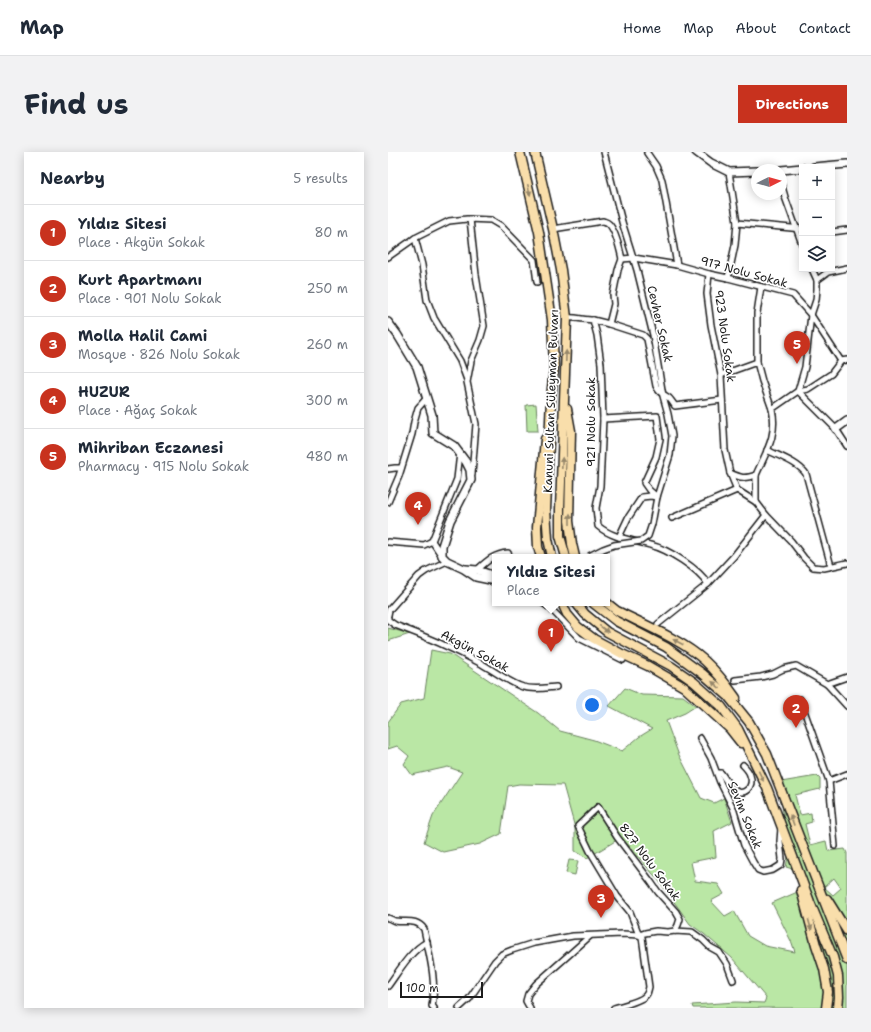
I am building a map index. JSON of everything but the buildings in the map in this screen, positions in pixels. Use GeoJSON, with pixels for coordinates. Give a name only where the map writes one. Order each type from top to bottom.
{"type":"FeatureCollection","features":[{"type":"Feature","properties":{"kind":"main road","name":"Kanuni Sultan Süleyman Bulvarı"},"geometry":{"type":"LineString","coordinates":[[520,152],[539,232],[552,320],[554,367],[551,398],[546,510],[548,539],[551,554]]}},
{"type":"Feature","properties":{"kind":"main road","name":"Kanuni Sultan Süleyman Bulvarı"},"geometry":{"type":"LineString","coordinates":[[535,152],[561,270],[567,318],[560,509],[560,536],[565,554]]}},
{"type":"Feature","properties":{"kind":"main road"},"geometry":{"type":"LineString","coordinates":[[564,395],[571,431],[569,521],[574,554]]}},
{"type":"Feature","properties":{"kind":"main road"},"geometry":{"type":"LineString","coordinates":[[540,554],[538,547],[537,527],[544,446],[551,398]]}},
{"type":"Feature","properties":{"kind":"main road"},"geometry":{"type":"LineString","coordinates":[[610,605],[686,646],[705,661],[728,687],[761,735],[779,784]]}},
{"type":"Feature","properties":{"kind":"main road"},"geometry":{"type":"LineString","coordinates":[[563,606],[567,614],[578,627],[594,639],[648,666],[684,687],[730,729],[753,759]]}},
{"type":"Feature","properties":{"kind":"main road"},"geometry":{"type":"LineString","coordinates":[[578,606],[585,614],[607,632],[671,666],[694,682],[721,706],[738,729],[767,788],[810,902],[833,957],[838,976],[838,1008]]}},
{"type":"Feature","properties":{"kind":"main road"},"geometry":{"type":"LineString","coordinates":[[597,606],[616,621],[666,647],[703,674],[728,696],[749,722],[767,754],[847,960]]}},
{"type":"Feature","properties":{"kind":"main road"},"geometry":{"type":"LineString","coordinates":[[807,857],[826,896],[847,932]]}},
{"type":"Feature","properties":{"kind":"main road"},"geometry":{"type":"LineString","coordinates":[[794,860],[804,901],[824,969],[828,992],[826,1008]]}},
{"type":"Feature","properties":{"kind":"street","name":"Cevher Sokak"},"geometry":{"type":"LineString","coordinates":[[604,152],[654,335],[664,396]]}},
{"type":"Feature","properties":{"kind":"street"},"geometry":{"type":"LineString","coordinates":[[696,152],[711,163],[729,172],[751,171]]}},
{"type":"Feature","properties":{"kind":"street"},"geometry":{"type":"LineString","coordinates":[[647,153],[656,166],[662,180],[677,265]]}},
{"type":"Feature","properties":{"kind":"street"},"geometry":{"type":"LineString","coordinates":[[835,165],[847,164]]}},
{"type":"Feature","properties":{"kind":"street"},"geometry":{"type":"LineString","coordinates":[[787,169],[799,168]]}},
{"type":"Feature","properties":{"kind":"street"},"geometry":{"type":"LineString","coordinates":[[728,278],[735,244],[737,223],[729,172]]}},
{"type":"Feature","properties":{"kind":"street"},"geometry":{"type":"LineString","coordinates":[[786,200],[799,237]]}},
{"type":"Feature","properties":{"kind":"street"},"geometry":{"type":"LineString","coordinates":[[467,382],[471,361],[484,326],[476,275],[470,219]]}},
{"type":"Feature","properties":{"kind":"street"},"geometry":{"type":"LineString","coordinates":[[388,257],[415,238],[449,221],[470,219],[490,220],[501,226],[534,260],[537,282]]}},
{"type":"Feature","properties":{"kind":"street"},"geometry":{"type":"LineString","coordinates":[[553,229],[603,221],[608,222],[611,226],[620,246],[622,259],[618,270],[613,295],[614,304],[609,324]]}},
{"type":"Feature","properties":{"kind":"street"},"geometry":{"type":"LineString","coordinates":[[737,223],[799,229]]}},
{"type":"Feature","properties":{"kind":"street"},"geometry":{"type":"LineString","coordinates":[[835,232],[847,230]]}},
{"type":"Feature","properties":{"kind":"street"},"geometry":{"type":"LineString","coordinates":[[415,238],[422,265],[427,300],[434,318],[460,361],[467,382],[476,424],[471,480],[450,521],[442,546],[444,559]]}},
{"type":"Feature","properties":{"kind":"street"},"geometry":{"type":"LineString","coordinates":[[622,259],[634,258]]}},
{"type":"Feature","properties":{"kind":"street","name":"917 Nolu Sokak"},"geometry":{"type":"LineString","coordinates":[[634,258],[677,265],[793,295],[811,315],[841,361]]}},
{"type":"Feature","properties":{"kind":"street"},"geometry":{"type":"LineString","coordinates":[[817,280],[828,272],[847,268]]}},
{"type":"Feature","properties":{"kind":"street"},"geometry":{"type":"LineString","coordinates":[[798,391],[805,367],[811,315],[816,300],[817,280],[813,272]]}},
{"type":"Feature","properties":{"kind":"street","name":"923 Nolu Sokak"},"geometry":{"type":"LineString","coordinates":[[708,274],[707,294],[711,325],[723,389],[722,400],[726,450],[730,473],[737,490]]}},
{"type":"Feature","properties":{"kind":"street"},"geometry":{"type":"LineString","coordinates":[[756,502],[756,475],[772,437],[774,426],[772,409],[757,362],[757,313],[761,287]]}},
{"type":"Feature","properties":{"kind":"street"},"geometry":{"type":"LineString","coordinates":[[567,318],[572,317],[593,320],[643,335],[647,339],[656,386],[659,392],[670,398],[675,406],[722,400]]}},
{"type":"Feature","properties":{"kind":"street","name":"921 Nolu Sokak"},"geometry":{"type":"LineString","coordinates":[[593,320],[597,335],[601,364],[603,419],[600,486],[596,508],[598,526],[603,531],[620,537]]}},
{"type":"Feature","properties":{"kind":"street"},"geometry":{"type":"LineString","coordinates":[[388,322],[417,367],[432,415],[433,433],[454,446],[460,453],[470,470],[471,480]]}},
{"type":"Feature","properties":{"kind":"street"},"geometry":{"type":"LineString","coordinates":[[772,409],[798,391],[808,389],[831,374],[841,361],[847,360]]}},
{"type":"Feature","properties":{"kind":"street"},"geometry":{"type":"LineString","coordinates":[[721,375],[757,362]]}},
{"type":"Feature","properties":{"kind":"street"},"geometry":{"type":"LineString","coordinates":[[798,391],[836,429],[847,446]]}},
{"type":"Feature","properties":{"kind":"street"},"geometry":{"type":"LineString","coordinates":[[595,554],[614,545],[641,541],[648,536],[657,497],[670,455],[672,436],[664,396]]}},
{"type":"Feature","properties":{"kind":"street"},"geometry":{"type":"LineString","coordinates":[[388,502],[412,434],[418,408],[426,399]]}},
{"type":"Feature","properties":{"kind":"street"},"geometry":{"type":"LineString","coordinates":[[603,419],[657,416],[660,439],[656,457],[644,483],[657,497]]}},
{"type":"Feature","properties":{"kind":"street"},"geometry":{"type":"LineString","coordinates":[[836,429],[847,421]]}},
{"type":"Feature","properties":{"kind":"street"},"geometry":{"type":"LineString","coordinates":[[767,450],[803,469],[806,474],[831,566]]}},
{"type":"Feature","properties":{"kind":"street"},"geometry":{"type":"LineString","coordinates":[[388,542],[424,545],[432,541],[457,479],[460,453]]}},
{"type":"Feature","properties":{"kind":"street"},"geometry":{"type":"LineString","coordinates":[[388,470],[401,468]]}},
{"type":"Feature","properties":{"kind":"street"},"geometry":{"type":"LineString","coordinates":[[730,473],[741,478],[748,478],[756,475]]}},
{"type":"Feature","properties":{"kind":"street"},"geometry":{"type":"LineString","coordinates":[[672,518],[737,490],[756,502],[813,567],[818,568],[847,563]]}},
{"type":"Feature","properties":{"kind":"street"},"geometry":{"type":"LineString","coordinates":[[657,497],[642,496],[628,518],[620,537],[651,545],[666,551],[690,566],[704,578],[708,584]]}},
{"type":"Feature","properties":{"kind":"street"},"geometry":{"type":"LineString","coordinates":[[658,624],[708,584],[734,556],[766,515]]}},
{"type":"Feature","properties":{"kind":"street"},"geometry":{"type":"LineString","coordinates":[[432,541],[444,559],[476,577],[492,580]]}},
{"type":"Feature","properties":{"kind":"street"},"geometry":{"type":"LineString","coordinates":[[498,554],[508,554]]}},
{"type":"Feature","properties":{"kind":"street"},"geometry":{"type":"LineString","coordinates":[[477,570],[492,558]]}},
{"type":"Feature","properties":{"kind":"street","name":"Akgün Sokak"},"geometry":{"type":"LineString","coordinates":[[444,559],[419,576],[389,610],[388,620],[395,625],[444,645],[521,686],[534,689],[556,686]]}},
{"type":"Feature","properties":{"kind":"street"},"geometry":{"type":"LineString","coordinates":[[464,569],[477,570],[492,575]]}},
{"type":"Feature","properties":{"kind":"street"},"geometry":{"type":"LineString","coordinates":[[547,606],[579,638],[623,660]]}},
{"type":"Feature","properties":{"kind":"street"},"geometry":{"type":"LineString","coordinates":[[736,680],[761,677],[796,666],[827,684],[847,706]]}},
{"type":"Feature","properties":{"kind":"street"},"geometry":{"type":"LineString","coordinates":[[827,684],[847,677]]}},
{"type":"Feature","properties":{"kind":"street"},"geometry":{"type":"LineString","coordinates":[[800,698],[829,781],[835,846]]}},
{"type":"Feature","properties":{"kind":"street","name":"Sevim Sokak"},"geometry":{"type":"LineString","coordinates":[[700,738],[711,758],[733,808],[744,845],[758,870],[763,872],[773,870],[781,865],[781,825]]}},
{"type":"Feature","properties":{"kind":"street","name":"Sevim Sokak"},"geometry":{"type":"LineString","coordinates":[[717,773],[721,773],[732,788],[737,792],[742,792],[747,790],[751,785],[751,776],[743,764]]}},
{"type":"Feature","properties":{"kind":"street"},"geometry":{"type":"LineString","coordinates":[[829,781],[847,774]]}},
{"type":"Feature","properties":{"kind":"street","name":"827 Nolu Sokak"},"geometry":{"type":"LineString","coordinates":[[639,935],[630,912],[616,896],[590,851],[578,826],[598,807],[617,837],[658,892],[676,912],[680,919],[675,931]]}},
{"type":"Feature","properties":{"kind":"street"},"geometry":{"type":"LineString","coordinates":[[388,918],[394,921],[414,922],[420,924],[424,929],[434,984],[432,1006],[434,1008]]}},
{"type":"Feature","properties":{"kind":"street"},"geometry":{"type":"LineString","coordinates":[[458,1008],[469,1000],[495,961],[502,954],[534,943],[573,936],[623,934],[639,935],[656,931],[692,932],[710,947],[719,952],[727,964],[733,980]]}},
{"type":"Feature","properties":{"kind":"street"},"geometry":{"type":"LineString","coordinates":[[614,1008],[640,1000],[648,992],[649,987],[642,937],[639,935]]}},
{"type":"Feature","properties":{"kind":"street"},"geometry":{"type":"LineString","coordinates":[[530,1008],[526,1001],[528,994],[536,984],[590,936]]}},
{"type":"Feature","properties":{"kind":"street"},"geometry":{"type":"LineString","coordinates":[[388,986],[414,952],[426,942]]}},
{"type":"Feature","properties":{"kind":"green space"},"geometry":{"type":"Polygon","coordinates":[[[536,404],[538,431],[527,431],[526,405],[536,404]]]}},
{"type":"Feature","properties":{"kind":"green space"},"geometry":{"type":"Polygon","coordinates":[[[388,628],[410,634],[388,641],[388,628]]]}},
{"type":"Feature","properties":{"kind":"green space"},"geometry":{"type":"Polygon","coordinates":[[[431,650],[450,654],[538,713],[560,731],[594,740],[622,751],[639,737],[652,729],[609,706],[625,688],[642,695],[683,696],[696,706],[685,713],[666,721],[678,753],[701,798],[714,803],[724,798],[732,822],[714,831],[716,857],[691,862],[695,881],[718,884],[724,894],[711,901],[725,916],[734,911],[748,936],[765,946],[795,952],[772,903],[802,890],[796,870],[786,867],[789,852],[783,814],[781,782],[817,776],[820,779],[820,789],[795,795],[800,815],[811,813],[812,822],[805,824],[810,845],[826,841],[828,851],[845,849],[847,853],[847,1008],[693,1008],[692,1005],[736,1002],[764,1003],[766,998],[732,958],[690,924],[659,881],[623,839],[617,840],[587,858],[575,851],[575,828],[563,785],[519,784],[508,786],[501,834],[480,844],[443,852],[424,842],[433,816],[462,772],[448,767],[412,775],[404,764],[409,756],[397,746],[388,749],[388,722],[401,704],[424,698],[431,650]],[[834,878],[824,887],[833,895],[841,888],[834,878]]]}},
{"type":"Feature","properties":{"kind":"green space"},"geometry":{"type":"Polygon","coordinates":[[[569,860],[578,861],[575,875],[566,873],[569,860]]]}},
{"type":"Feature","properties":{"kind":"place","name":"Mihriban Eczanesi"},"geometry":{"type":"Point","coordinates":[797,364]}},
{"type":"Feature","properties":{"kind":"place","name":"HUZUR"},"geometry":{"type":"Point","coordinates":[418,525]}},
{"type":"Feature","properties":{"kind":"place","name":"Yıldız Sitesi"},"geometry":{"type":"Point","coordinates":[551,652]}},
{"type":"Feature","properties":{"kind":"place","name":"Kurt Apartmanı"},"geometry":{"type":"Point","coordinates":[796,728]}},
{"type":"Feature","properties":{"kind":"place","name":"Molla Halil Cami"},"geometry":{"type":"Point","coordinates":[601,918]}}]}
